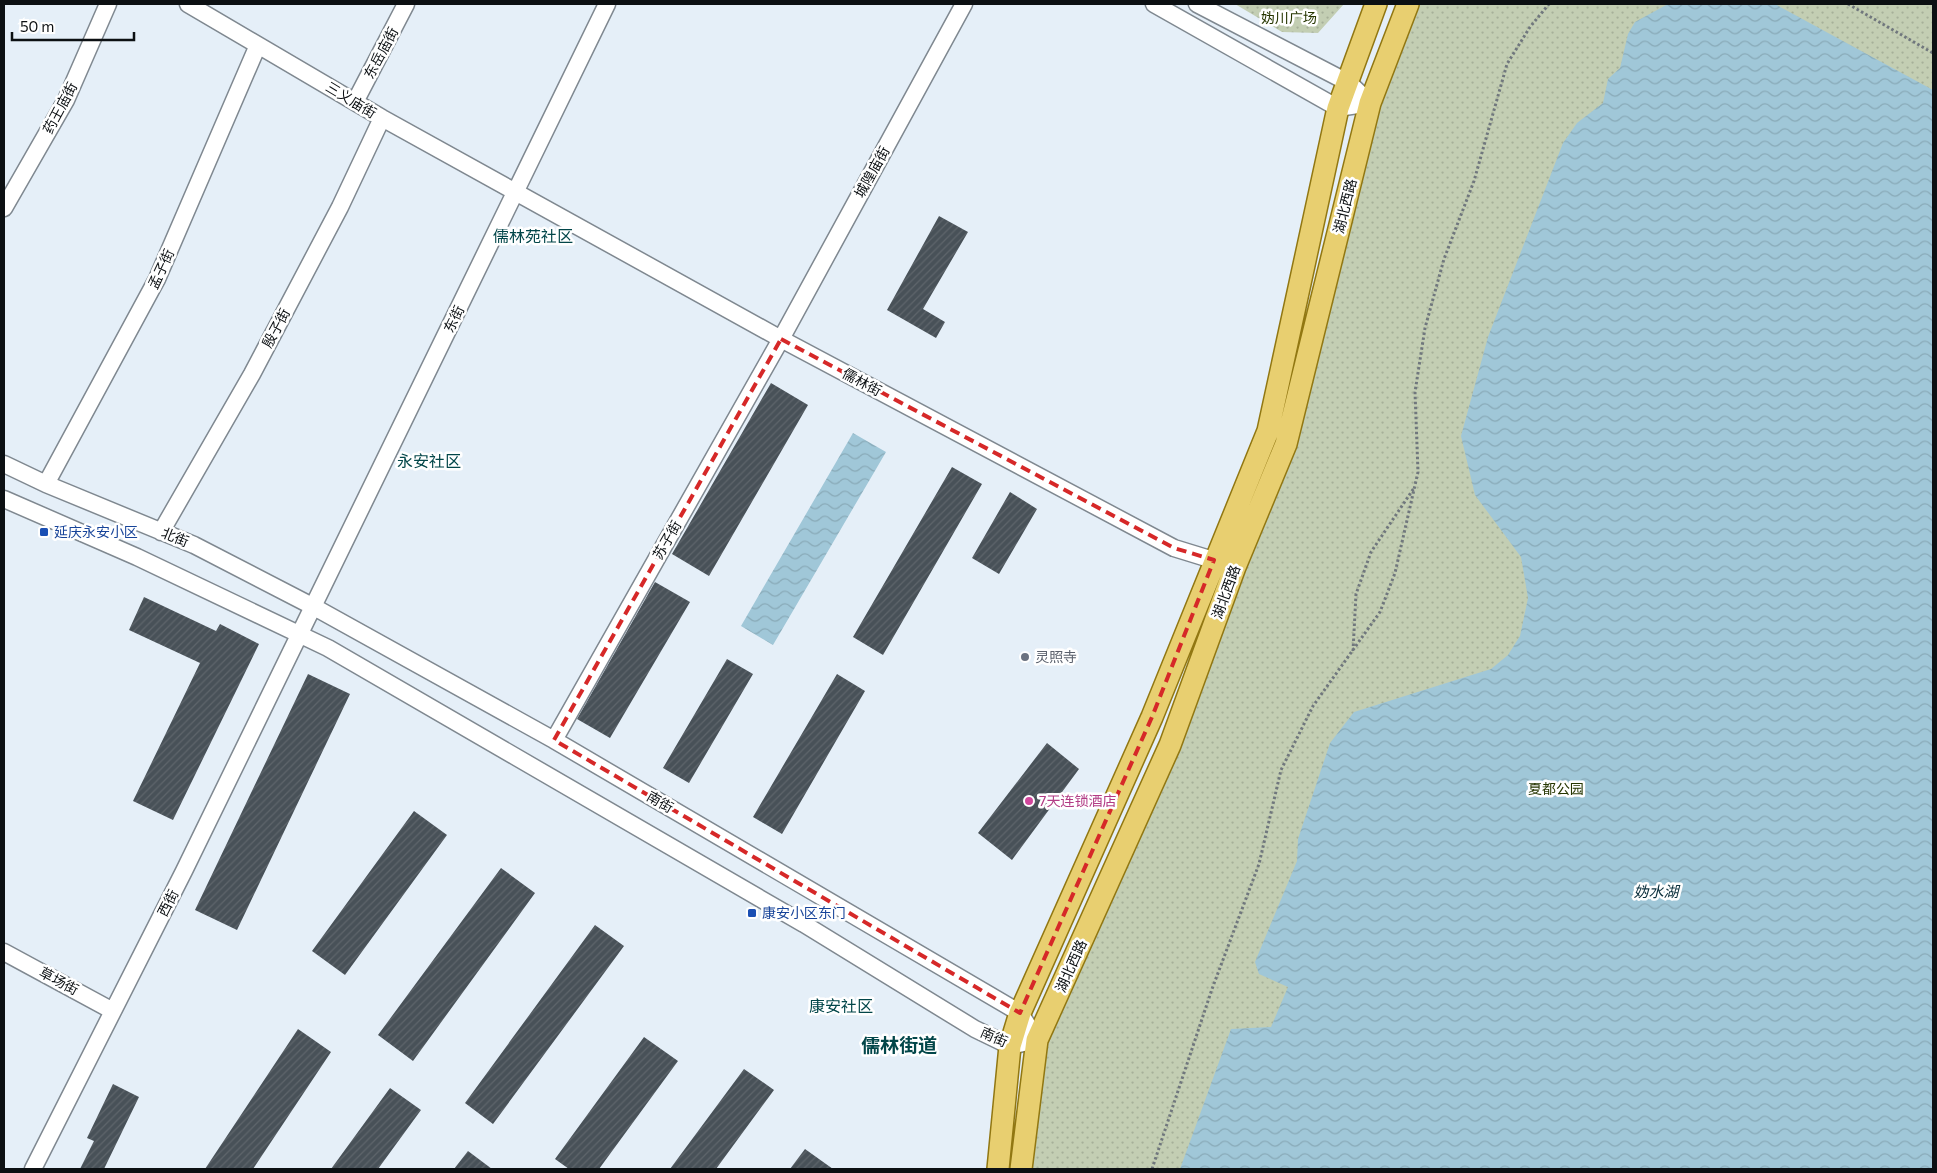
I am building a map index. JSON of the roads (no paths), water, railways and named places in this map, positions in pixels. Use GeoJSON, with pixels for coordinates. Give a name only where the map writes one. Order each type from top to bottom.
{"type":"FeatureCollection","features":[{"type":"Feature","properties":{"kind":"main road","name":"湖北西路"},"geometry":{"type":"LineString","coordinates":[[998,1169],[1010,1046],[1020,1013],[1152,717],[1214,560],[1268,431],[1338,108],[1349,83],[1376,4]]}},
{"type":"Feature","properties":{"kind":"main road","name":"湖北西路"},"geometry":{"type":"LineString","coordinates":[[1021,1169],[1037,1040],[1170,745],[1235,567],[1286,444],[1370,103],[1408,4]]}},
{"type":"Feature","properties":{"kind":"street","name":"药王庙街"},"geometry":{"type":"LineString","coordinates":[[4,208],[66,100],[108,4]]}},
{"type":"Feature","properties":{"kind":"street","name":"三义庙街"},"geometry":{"type":"LineString","coordinates":[[188,4],[382,118],[515,192]]}},
{"type":"Feature","properties":{"kind":"street","name":"东岳庙街"},"geometry":{"type":"LineString","coordinates":[[355,102],[406,4]]}},
{"type":"Feature","properties":{"kind":"street","name":"东街"},"geometry":{"type":"LineString","coordinates":[[301,635],[607,4]]}},
{"type":"Feature","properties":{"kind":"street","name":"城隍庙街"},"geometry":{"type":"LineString","coordinates":[[781,339],[964,4]]}},
{"type":"Feature","properties":{"kind":"street"},"geometry":{"type":"LineString","coordinates":[[1154,4],[1338,108],[1370,103]]}},
{"type":"Feature","properties":{"kind":"street"},"geometry":{"type":"LineString","coordinates":[[1197,4],[1349,83],[1370,103]]}},
{"type":"Feature","properties":{"kind":"street","name":"孟子街"},"geometry":{"type":"LineString","coordinates":[[46,484],[157,280],[258,44]]}},
{"type":"Feature","properties":{"kind":"street","name":"殷子街"},"geometry":{"type":"LineString","coordinates":[[161,532],[256,365],[340,207],[382,118]]}},
{"type":"Feature","properties":{"kind":"street","name":"儒林街"},"geometry":{"type":"LineString","coordinates":[[515,192],[781,339],[1174,548],[1235,567]]}},
{"type":"Feature","properties":{"kind":"street","name":"苏子街"},"geometry":{"type":"LineString","coordinates":[[554,740],[781,339]]}},
{"type":"Feature","properties":{"kind":"street","name":"北街"},"geometry":{"type":"LineString","coordinates":[[4,464],[46,484],[194,545],[314,607]]}},
{"type":"Feature","properties":{"kind":"street"},"geometry":{"type":"LineString","coordinates":[[4,499],[137,556],[301,635]]}},
{"type":"Feature","properties":{"kind":"street","name":"南街"},"geometry":{"type":"LineString","coordinates":[[301,635],[328,648],[804,924],[975,1029],[1010,1046],[1037,1040],[1020,1013],[554,740],[314,607]]}},
{"type":"Feature","properties":{"kind":"street","name":"西街"},"geometry":{"type":"LineString","coordinates":[[33,1169],[301,635]]}},
{"type":"Feature","properties":{"kind":"street","name":"草场街"},"geometry":{"type":"LineString","coordinates":[[5,958],[113,1011]]}},
{"type":"Feature","properties":{"kind":"water","name":"妫水湖"},"geometry":{"type":"Polygon","coordinates":[[[1668,4],[1775,4],[1933,90],[1933,1169],[1180,1169],[1231,1029],[1271,1027],[1288,987],[1259,974],[1255,962],[1297,861],[1298,839],[1330,743],[1354,712],[1491,669],[1508,655],[1520,636],[1528,598],[1521,557],[1475,495],[1461,436],[1488,337],[1563,143],[1577,123],[1603,103],[1608,79],[1620,68],[1628,34],[1635,22],[1668,4]]]}},
{"type":"Feature","properties":{"kind":"water"},"geometry":{"type":"Polygon","coordinates":[[[853,433],[886,452],[773,645],[741,626],[853,433]]]}},
{"type":"Feature","properties":{"kind":"place","name":"延庆永安小区"},"geometry":{"type":"Point","coordinates":[44,532]}},
{"type":"Feature","properties":{"kind":"place","name":"灵照寺"},"geometry":{"type":"Point","coordinates":[1025,657]}},
{"type":"Feature","properties":{"kind":"place","name":"7天连锁酒店"},"geometry":{"type":"Point","coordinates":[1029,801]}},
{"type":"Feature","properties":{"kind":"place","name":"康安小区东门"},"geometry":{"type":"Point","coordinates":[752,913]}},
{"type":"Feature","properties":{"kind":"district","name":"儒林苑社区"},"geometry":{"type":"Point","coordinates":[533,236]}},
{"type":"Feature","properties":{"kind":"district","name":"永安社区"},"geometry":{"type":"Point","coordinates":[429,461]}},
{"type":"Feature","properties":{"kind":"district","name":"康安社区"},"geometry":{"type":"Point","coordinates":[841,1006]}},
{"type":"Feature","properties":{"kind":"district","name":"儒林街道"},"geometry":{"type":"Point","coordinates":[899,1045]}},
{"type":"Feature","properties":{"kind":"park label","name":"妫川广场"},"geometry":{"type":"Point","coordinates":[1289,18]}},
{"type":"Feature","properties":{"kind":"park label","name":"夏都公园"},"geometry":{"type":"Point","coordinates":[1556,789]}}]}
